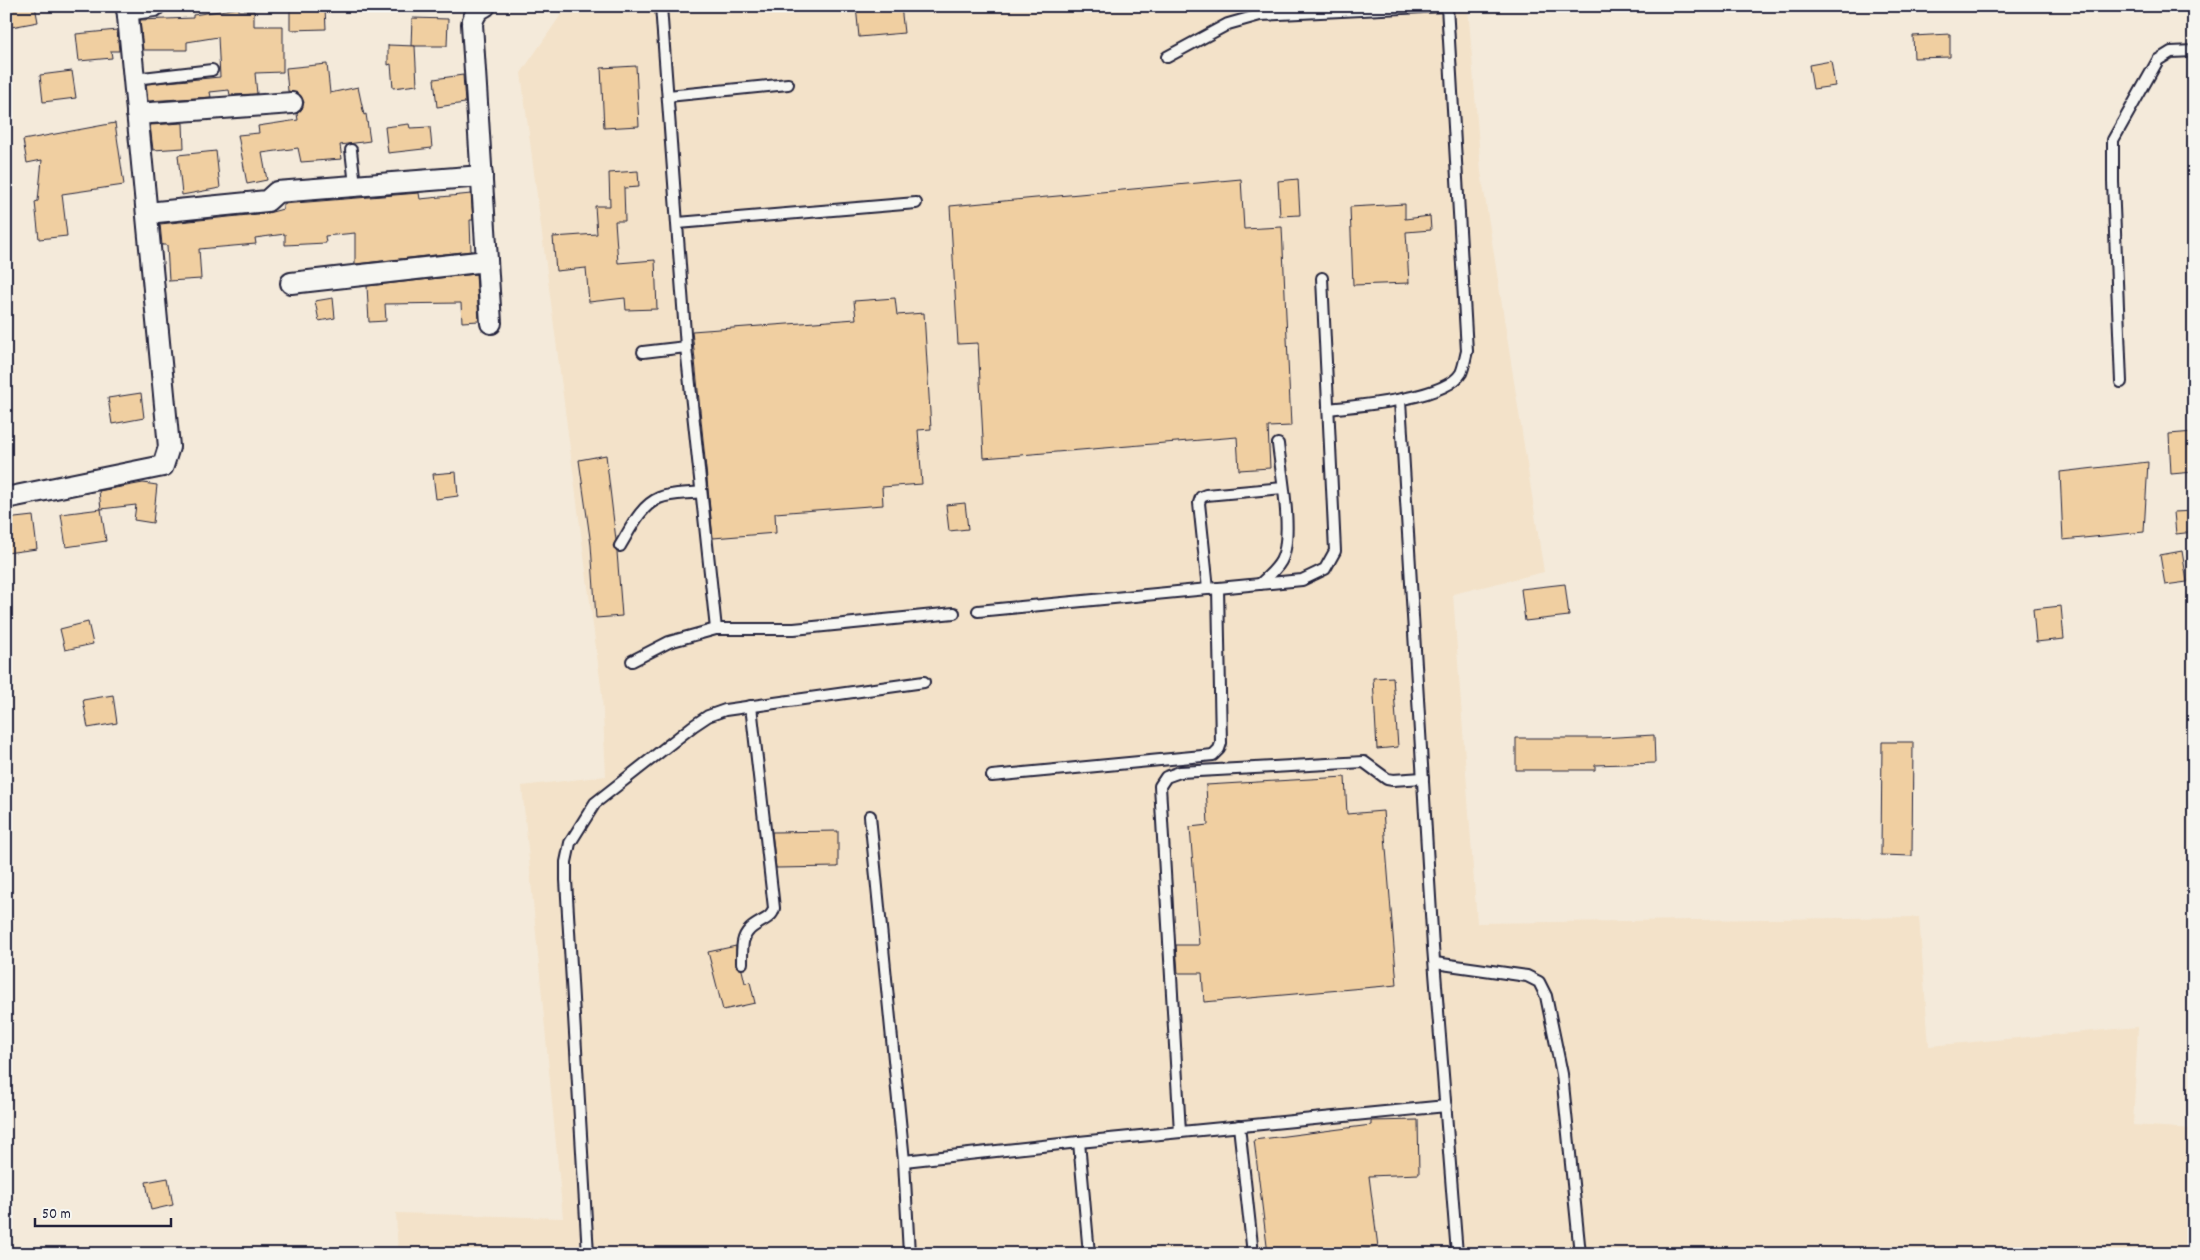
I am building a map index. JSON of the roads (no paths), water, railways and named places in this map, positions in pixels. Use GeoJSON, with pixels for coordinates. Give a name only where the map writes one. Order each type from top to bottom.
{"type":"FeatureCollection","features":[{"type":"Feature","properties":{"kind":"street"},"geometry":{"type":"LineString","coordinates":[[6,498],[163,466],[166,459],[169,447],[127,8],[154,6]]}},
{"type":"Feature","properties":{"kind":"street"},"geometry":{"type":"LineString","coordinates":[[485,6],[479,9],[473,16],[472,24],[491,323]]}},
{"type":"Feature","properties":{"kind":"street"},"geometry":{"type":"LineString","coordinates":[[137,114],[292,103]]}},
{"type":"Feature","properties":{"kind":"street"},"geometry":{"type":"LineString","coordinates":[[147,213],[267,202],[277,192],[482,176]]}},
{"type":"Feature","properties":{"kind":"street"},"geometry":{"type":"LineString","coordinates":[[291,284],[487,261]]}},
{"type":"Feature","properties":{"kind":"lane"},"geometry":{"type":"LineString","coordinates":[[661,6],[686,346],[716,629]]}},
{"type":"Feature","properties":{"kind":"lane"},"geometry":{"type":"LineString","coordinates":[[1168,57],[1228,24],[1260,15],[1446,6],[1467,351],[1461,373],[1452,383],[1400,401],[1328,408]]}},
{"type":"Feature","properties":{"kind":"lane"},"geometry":{"type":"LineString","coordinates":[[2121,382],[2113,182],[2114,140],[2158,60],[2171,52],[2194,51]]}},
{"type":"Feature","properties":{"kind":"lane"},"geometry":{"type":"LineString","coordinates":[[134,79],[212,70]]}},
{"type":"Feature","properties":{"kind":"lane"},"geometry":{"type":"LineString","coordinates":[[668,96],[788,84]]}},
{"type":"Feature","properties":{"kind":"lane"},"geometry":{"type":"LineString","coordinates":[[351,150],[355,185]]}},
{"type":"Feature","properties":{"kind":"lane"},"geometry":{"type":"LineString","coordinates":[[678,223],[916,203]]}},
{"type":"Feature","properties":{"kind":"lane"},"geometry":{"type":"LineString","coordinates":[[978,611],[1302,580],[1324,570],[1335,552],[1322,278]]}},
{"type":"Feature","properties":{"kind":"lane"},"geometry":{"type":"LineString","coordinates":[[643,352],[686,346]]}},
{"type":"Feature","properties":{"kind":"lane"},"geometry":{"type":"LineString","coordinates":[[1400,401],[1435,964],[1457,1254]]}},
{"type":"Feature","properties":{"kind":"lane"},"geometry":{"type":"LineString","coordinates":[[1260,584],[1282,560],[1286,547],[1286,519],[1278,444]]}},
{"type":"Feature","properties":{"kind":"lane"},"geometry":{"type":"LineString","coordinates":[[992,776],[1213,755],[1219,750],[1222,743],[1213,589],[1199,502],[1201,497],[1206,495],[1283,488]]}},
{"type":"Feature","properties":{"kind":"lane"},"geometry":{"type":"LineString","coordinates":[[620,546],[650,503],[660,498],[702,492]]}},
{"type":"Feature","properties":{"kind":"lane"},"geometry":{"type":"LineString","coordinates":[[632,661],[669,642],[716,629],[794,629],[954,613]]}},
{"type":"Feature","properties":{"kind":"lane"},"geometry":{"type":"LineString","coordinates":[[588,1254],[566,880],[566,862],[570,843],[595,803],[708,716],[725,710],[924,682]]}},
{"type":"Feature","properties":{"kind":"lane"},"geometry":{"type":"LineString","coordinates":[[742,963],[743,941],[749,929],[756,923],[770,917],[774,908],[751,706]]}},
{"type":"Feature","properties":{"kind":"lane"},"geometry":{"type":"LineString","coordinates":[[1180,1132],[1160,786],[1166,777],[1180,772],[1364,762],[1387,779],[1423,778]]}},
{"type":"Feature","properties":{"kind":"lane"},"geometry":{"type":"LineString","coordinates":[[870,816],[904,1161],[909,1254]]}},
{"type":"Feature","properties":{"kind":"lane"},"geometry":{"type":"LineString","coordinates":[[1435,964],[1527,976],[1539,982],[1546,996],[1562,1074],[1580,1254]]}},
{"type":"Feature","properties":{"kind":"lane"},"geometry":{"type":"LineString","coordinates":[[904,1161],[1446,1106]]}},
{"type":"Feature","properties":{"kind":"lane"},"geometry":{"type":"LineString","coordinates":[[1239,1126],[1253,1254]]}},
{"type":"Feature","properties":{"kind":"lane"},"geometry":{"type":"LineString","coordinates":[[1079,1142],[1089,1254]]}}]}
